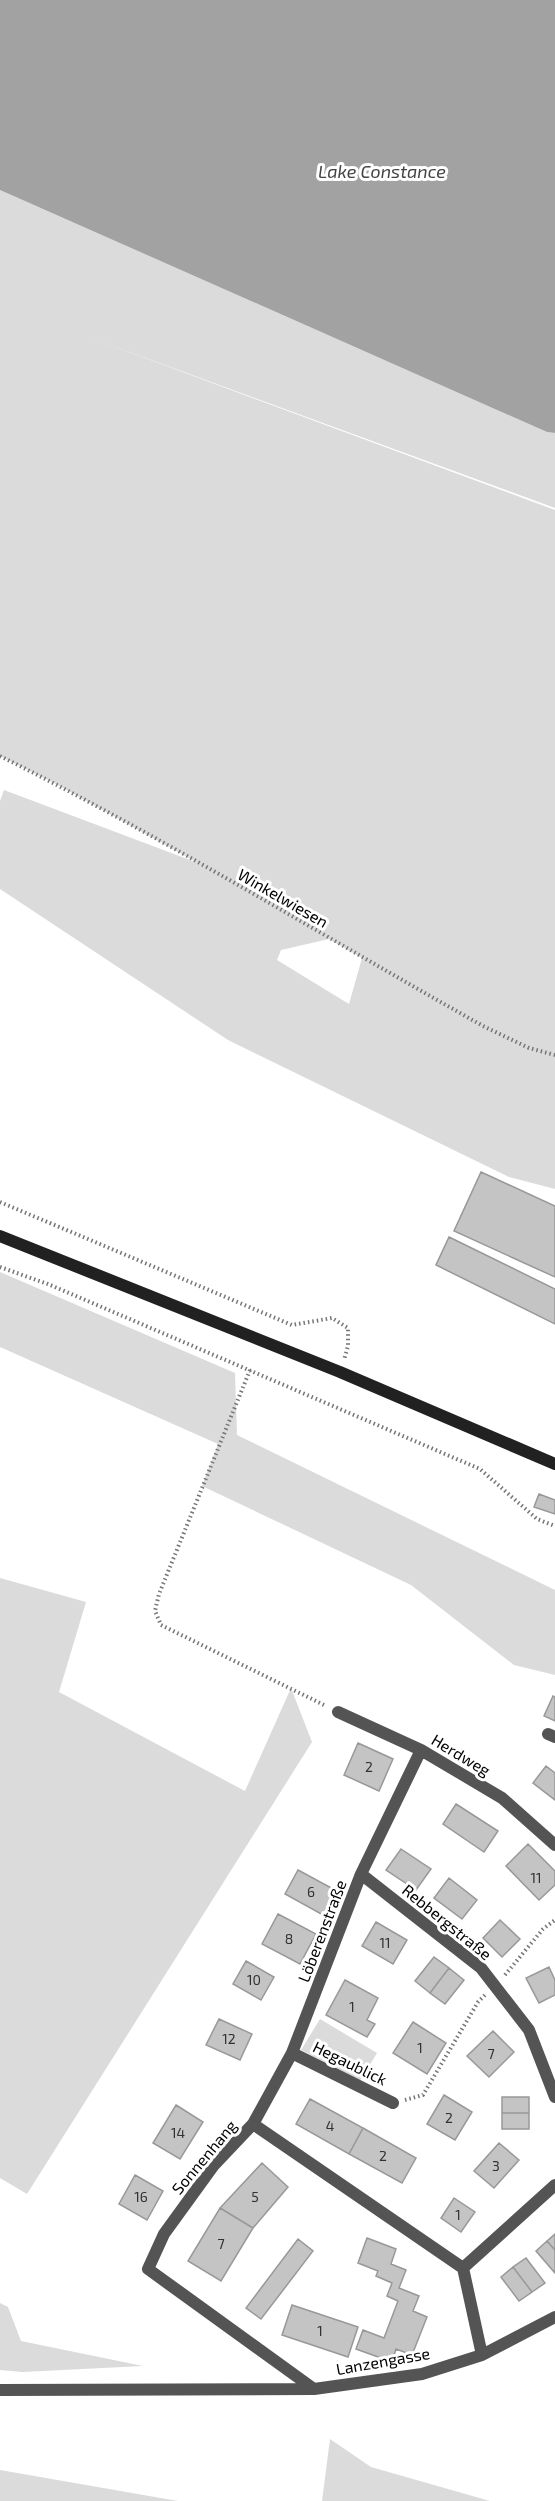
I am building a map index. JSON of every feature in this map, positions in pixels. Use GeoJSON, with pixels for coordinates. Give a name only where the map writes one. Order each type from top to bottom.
{"type":"FeatureCollection","features":[{"type":"Feature","properties":{"kind":"main road"},"geometry":{"type":"LineString","coordinates":[[0,1236],[340,1372],[555,1464]]}},
{"type":"Feature","properties":{"kind":"street","name":"Herdweg"},"geometry":{"type":"LineString","coordinates":[[338,1712],[421,1750],[502,1798],[555,1845]]}},
{"type":"Feature","properties":{"kind":"street","name":"Löberenstraße"},"geometry":{"type":"LineString","coordinates":[[253,2124],[292,2053],[361,1874],[421,1750]]}},
{"type":"Feature","properties":{"kind":"street","name":"Rebbergstraße"},"geometry":{"type":"LineString","coordinates":[[361,1874],[481,1968],[530,2030],[555,2097]]}},
{"type":"Feature","properties":{"kind":"street","name":"Hegaublick"},"geometry":{"type":"LineString","coordinates":[[292,2053],[393,2103]]}},
{"type":"Feature","properties":{"kind":"street","name":"Sonnenhang"},"geometry":{"type":"LineString","coordinates":[[314,2389],[148,2269],[164,2234],[214,2165],[253,2124],[462,2268]]}},
{"type":"Feature","properties":{"kind":"street"},"geometry":{"type":"LineString","coordinates":[[482,2355],[462,2268],[555,2185]]}},
{"type":"Feature","properties":{"kind":"street","name":"Lanzengasse"},"geometry":{"type":"LineString","coordinates":[[0,2390],[314,2389],[422,2374],[482,2355],[555,2317]]}},
{"type":"Feature","properties":{"kind":"path","name":"Winkelwiesen"},"geometry":{"type":"LineString","coordinates":[[0,756],[56,784],[203,865],[483,1026],[529,1048],[555,1055]]}},
{"type":"Feature","properties":{"kind":"path"},"geometry":{"type":"LineString","coordinates":[[0,1202],[292,1325],[332,1318],[348,1329],[348,1347],[340,1372]]}},
{"type":"Feature","properties":{"kind":"path"},"geometry":{"type":"LineString","coordinates":[[0,1267],[48,1284],[480,1469],[537,1519],[555,1526]]}},
{"type":"Feature","properties":{"kind":"path"},"geometry":{"type":"LineString","coordinates":[[250,1370],[159,1594],[155,1611],[161,1625],[338,1712]]}},
{"type":"Feature","properties":{"kind":"path"},"geometry":{"type":"LineString","coordinates":[[393,2103],[423,2095],[478,2002],[495,1986],[543,1929],[555,1920]]}},
{"type":"Feature","properties":{"kind":"shaded area"},"geometry":{"type":"Polygon","coordinates":[[[0,190],[547,432],[555,433],[555,508],[83,335],[555,510],[555,1189],[509,1177],[228,1040],[0,889],[0,801],[4,790],[198,863],[56,784],[0,756],[0,190]],[[329,939],[281,950],[277,960],[349,1004],[362,958],[329,939]]]}},
{"type":"Feature","properties":{"kind":"shaded area"},"geometry":{"type":"Polygon","coordinates":[[[0,1272],[235,1373],[237,1435],[555,1590],[555,1675],[514,1665],[411,1585],[202,1486],[218,1444],[0,1347],[0,1272]]]}},
{"type":"Feature","properties":{"kind":"shaded area"},"geometry":{"type":"Polygon","coordinates":[[[0,1578],[86,1602],[59,1692],[245,1791],[291,1688],[312,1742],[27,2194],[0,2178],[0,1578]]]}},
{"type":"Feature","properties":{"kind":"shaded area"},"geometry":{"type":"Polygon","coordinates":[[[320,2019],[377,2053],[360,2081],[301,2050],[320,2019]]]}},
{"type":"Feature","properties":{"kind":"shaded area"},"geometry":{"type":"Polygon","coordinates":[[[0,2303],[8,2307],[21,2341],[143,2366],[22,2372],[0,2370],[0,2303]]]}},
{"type":"Feature","properties":{"kind":"shaded area"},"geometry":{"type":"Polygon","coordinates":[[[330,2439],[371,2467],[490,2501],[322,2501],[330,2439]]]}},
{"type":"Feature","properties":{"kind":"shaded area"},"geometry":{"type":"Polygon","coordinates":[[[0,2470],[178,2501],[0,2501],[0,2470]]]}},
{"type":"Feature","properties":{"kind":"water","name":"Lake Constance"},"geometry":{"type":"Polygon","coordinates":[[[0,0],[555,0],[555,433],[547,432],[0,190],[0,0]]]}},
{"type":"Feature","properties":{"kind":"building"},"geometry":{"type":"Polygon","coordinates":[[[481,1172],[555,1206],[555,1277],[454,1231],[481,1172]]]}},
{"type":"Feature","properties":{"kind":"building"},"geometry":{"type":"Polygon","coordinates":[[[449,1237],[555,1289],[555,1324],[436,1265],[449,1237]]]}},
{"type":"Feature","properties":{"kind":"building"},"geometry":{"type":"Polygon","coordinates":[[[539,1494],[555,1500],[555,1514],[534,1507],[539,1494]]]}},
{"type":"Feature","properties":{"kind":"building"},"geometry":{"type":"Polygon","coordinates":[[[553,1696],[555,1697],[555,1721],[544,1716],[553,1696]]]}},
{"type":"Feature","properties":{"kind":"building"},"geometry":{"type":"Polygon","coordinates":[[[358,1743],[393,1759],[379,1791],[344,1775],[358,1743]]]}},
{"type":"Feature","properties":{"kind":"building"},"geometry":{"type":"Polygon","coordinates":[[[546,1766],[555,1773],[555,1800],[533,1783],[546,1766]]]}},
{"type":"Feature","properties":{"kind":"building"},"geometry":{"type":"Polygon","coordinates":[[[456,1804],[498,1831],[484,1852],[443,1824],[456,1804]]]}},
{"type":"Feature","properties":{"kind":"building"},"geometry":{"type":"Polygon","coordinates":[[[528,1844],[555,1871],[555,1885],[539,1900],[506,1866],[528,1844]]]}},
{"type":"Feature","properties":{"kind":"building"},"geometry":{"type":"Polygon","coordinates":[[[401,1849],[431,1869],[416,1890],[386,1870],[401,1849]]]}},
{"type":"Feature","properties":{"kind":"building"},"geometry":{"type":"Polygon","coordinates":[[[298,1870],[337,1891],[323,1915],[285,1894],[298,1870]]]}},
{"type":"Feature","properties":{"kind":"building"},"geometry":{"type":"Polygon","coordinates":[[[449,1878],[477,1900],[462,1919],[434,1898],[449,1878]]]}},
{"type":"Feature","properties":{"kind":"building"},"geometry":{"type":"Polygon","coordinates":[[[278,1914],[316,1934],[300,1964],[262,1944],[278,1914]]]}},
{"type":"Feature","properties":{"kind":"building"},"geometry":{"type":"Polygon","coordinates":[[[500,1920],[520,1939],[502,1957],[483,1938],[500,1920]]]}},
{"type":"Feature","properties":{"kind":"building"},"geometry":{"type":"Polygon","coordinates":[[[376,1922],[407,1940],[393,1964],[362,1946],[376,1922]]]}},
{"type":"Feature","properties":{"kind":"building"},"geometry":{"type":"Polygon","coordinates":[[[434,1957],[449,1968],[430,1993],[415,1981],[434,1957]]]}},
{"type":"Feature","properties":{"kind":"building"},"geometry":{"type":"Polygon","coordinates":[[[246,1961],[274,1977],[261,2000],[233,1984],[246,1961]]]}},
{"type":"Feature","properties":{"kind":"building"},"geometry":{"type":"Polygon","coordinates":[[[549,1967],[555,1980],[555,1995],[539,2003],[526,1978],[549,1967]]]}},
{"type":"Feature","properties":{"kind":"building"},"geometry":{"type":"Polygon","coordinates":[[[449,1968],[464,1980],[445,2004],[430,1993],[449,1968]]]}},
{"type":"Feature","properties":{"kind":"building"},"geometry":{"type":"Polygon","coordinates":[[[345,1980],[378,1998],[367,2020],[375,2024],[367,2037],[326,2015],[345,1980]]]}},
{"type":"Feature","properties":{"kind":"building"},"geometry":{"type":"Polygon","coordinates":[[[219,2019],[252,2034],[240,2060],[206,2045],[219,2019]]]}},
{"type":"Feature","properties":{"kind":"building"},"geometry":{"type":"Polygon","coordinates":[[[413,2022],[446,2043],[427,2074],[393,2053],[413,2022]]]}},
{"type":"Feature","properties":{"kind":"building"},"geometry":{"type":"Polygon","coordinates":[[[493,2031],[514,2052],[489,2077],[467,2056],[493,2031]]]}},
{"type":"Feature","properties":{"kind":"building"},"geometry":{"type":"Polygon","coordinates":[[[444,2095],[472,2112],[455,2140],[427,2124],[444,2095]]]}},
{"type":"Feature","properties":{"kind":"building"},"geometry":{"type":"Polygon","coordinates":[[[502,2097],[529,2097],[529,2113],[502,2113],[502,2097]]]}},
{"type":"Feature","properties":{"kind":"building"},"geometry":{"type":"Polygon","coordinates":[[[310,2099],[363,2128],[349,2154],[296,2124],[310,2099]]]}},
{"type":"Feature","properties":{"kind":"building"},"geometry":{"type":"Polygon","coordinates":[[[176,2105],[203,2122],[180,2159],[153,2143],[176,2105]]]}},
{"type":"Feature","properties":{"kind":"building"},"geometry":{"type":"Polygon","coordinates":[[[502,2113],[529,2113],[529,2129],[502,2129],[502,2113]]]}},
{"type":"Feature","properties":{"kind":"building"},"geometry":{"type":"Polygon","coordinates":[[[363,2128],[416,2158],[402,2183],[349,2154],[363,2128]]]}},
{"type":"Feature","properties":{"kind":"building"},"geometry":{"type":"Polygon","coordinates":[[[499,2143],[519,2160],[494,2188],[474,2171],[499,2143]]]}},
{"type":"Feature","properties":{"kind":"building"},"geometry":{"type":"Polygon","coordinates":[[[262,2163],[288,2187],[253,2228],[220,2208],[262,2163]]]}},
{"type":"Feature","properties":{"kind":"building"},"geometry":{"type":"Polygon","coordinates":[[[135,2175],[163,2191],[147,2220],[119,2204],[135,2175]]]}},
{"type":"Feature","properties":{"kind":"building"},"geometry":{"type":"Polygon","coordinates":[[[454,2198],[475,2212],[461,2232],[441,2218],[454,2198]]]}},
{"type":"Feature","properties":{"kind":"building"},"geometry":{"type":"Polygon","coordinates":[[[220,2208],[253,2228],[221,2281],[188,2261],[220,2208]]]}},
{"type":"Feature","properties":{"kind":"building"},"geometry":{"type":"Polygon","coordinates":[[[555,2234],[555,2250],[547,2241],[555,2234]]]}},
{"type":"Feature","properties":{"kind":"building"},"geometry":{"type":"Polygon","coordinates":[[[367,2238],[396,2249],[391,2264],[406,2270],[399,2288],[419,2296],[413,2311],[427,2317],[412,2355],[396,2349],[392,2362],[356,2349],[363,2330],[384,2338],[398,2301],[387,2296],[392,2283],[376,2276],[378,2271],[358,2263],[367,2238]]]}},
{"type":"Feature","properties":{"kind":"building"},"geometry":{"type":"Polygon","coordinates":[[[298,2239],[313,2251],[261,2319],[246,2308],[298,2239]]]}},
{"type":"Feature","properties":{"kind":"building"},"geometry":{"type":"Polygon","coordinates":[[[547,2241],[555,2250],[555,2273],[536,2251],[547,2241]]]}},
{"type":"Feature","properties":{"kind":"building"},"geometry":{"type":"Polygon","coordinates":[[[526,2258],[545,2283],[532,2292],[513,2267],[526,2258]]]}},
{"type":"Feature","properties":{"kind":"building"},"geometry":{"type":"Polygon","coordinates":[[[513,2267],[532,2292],[519,2301],[501,2277],[513,2267]]]}},
{"type":"Feature","properties":{"kind":"building"},"geometry":{"type":"Polygon","coordinates":[[[292,2305],[358,2327],[348,2357],[282,2335],[292,2305]]]}}]}
